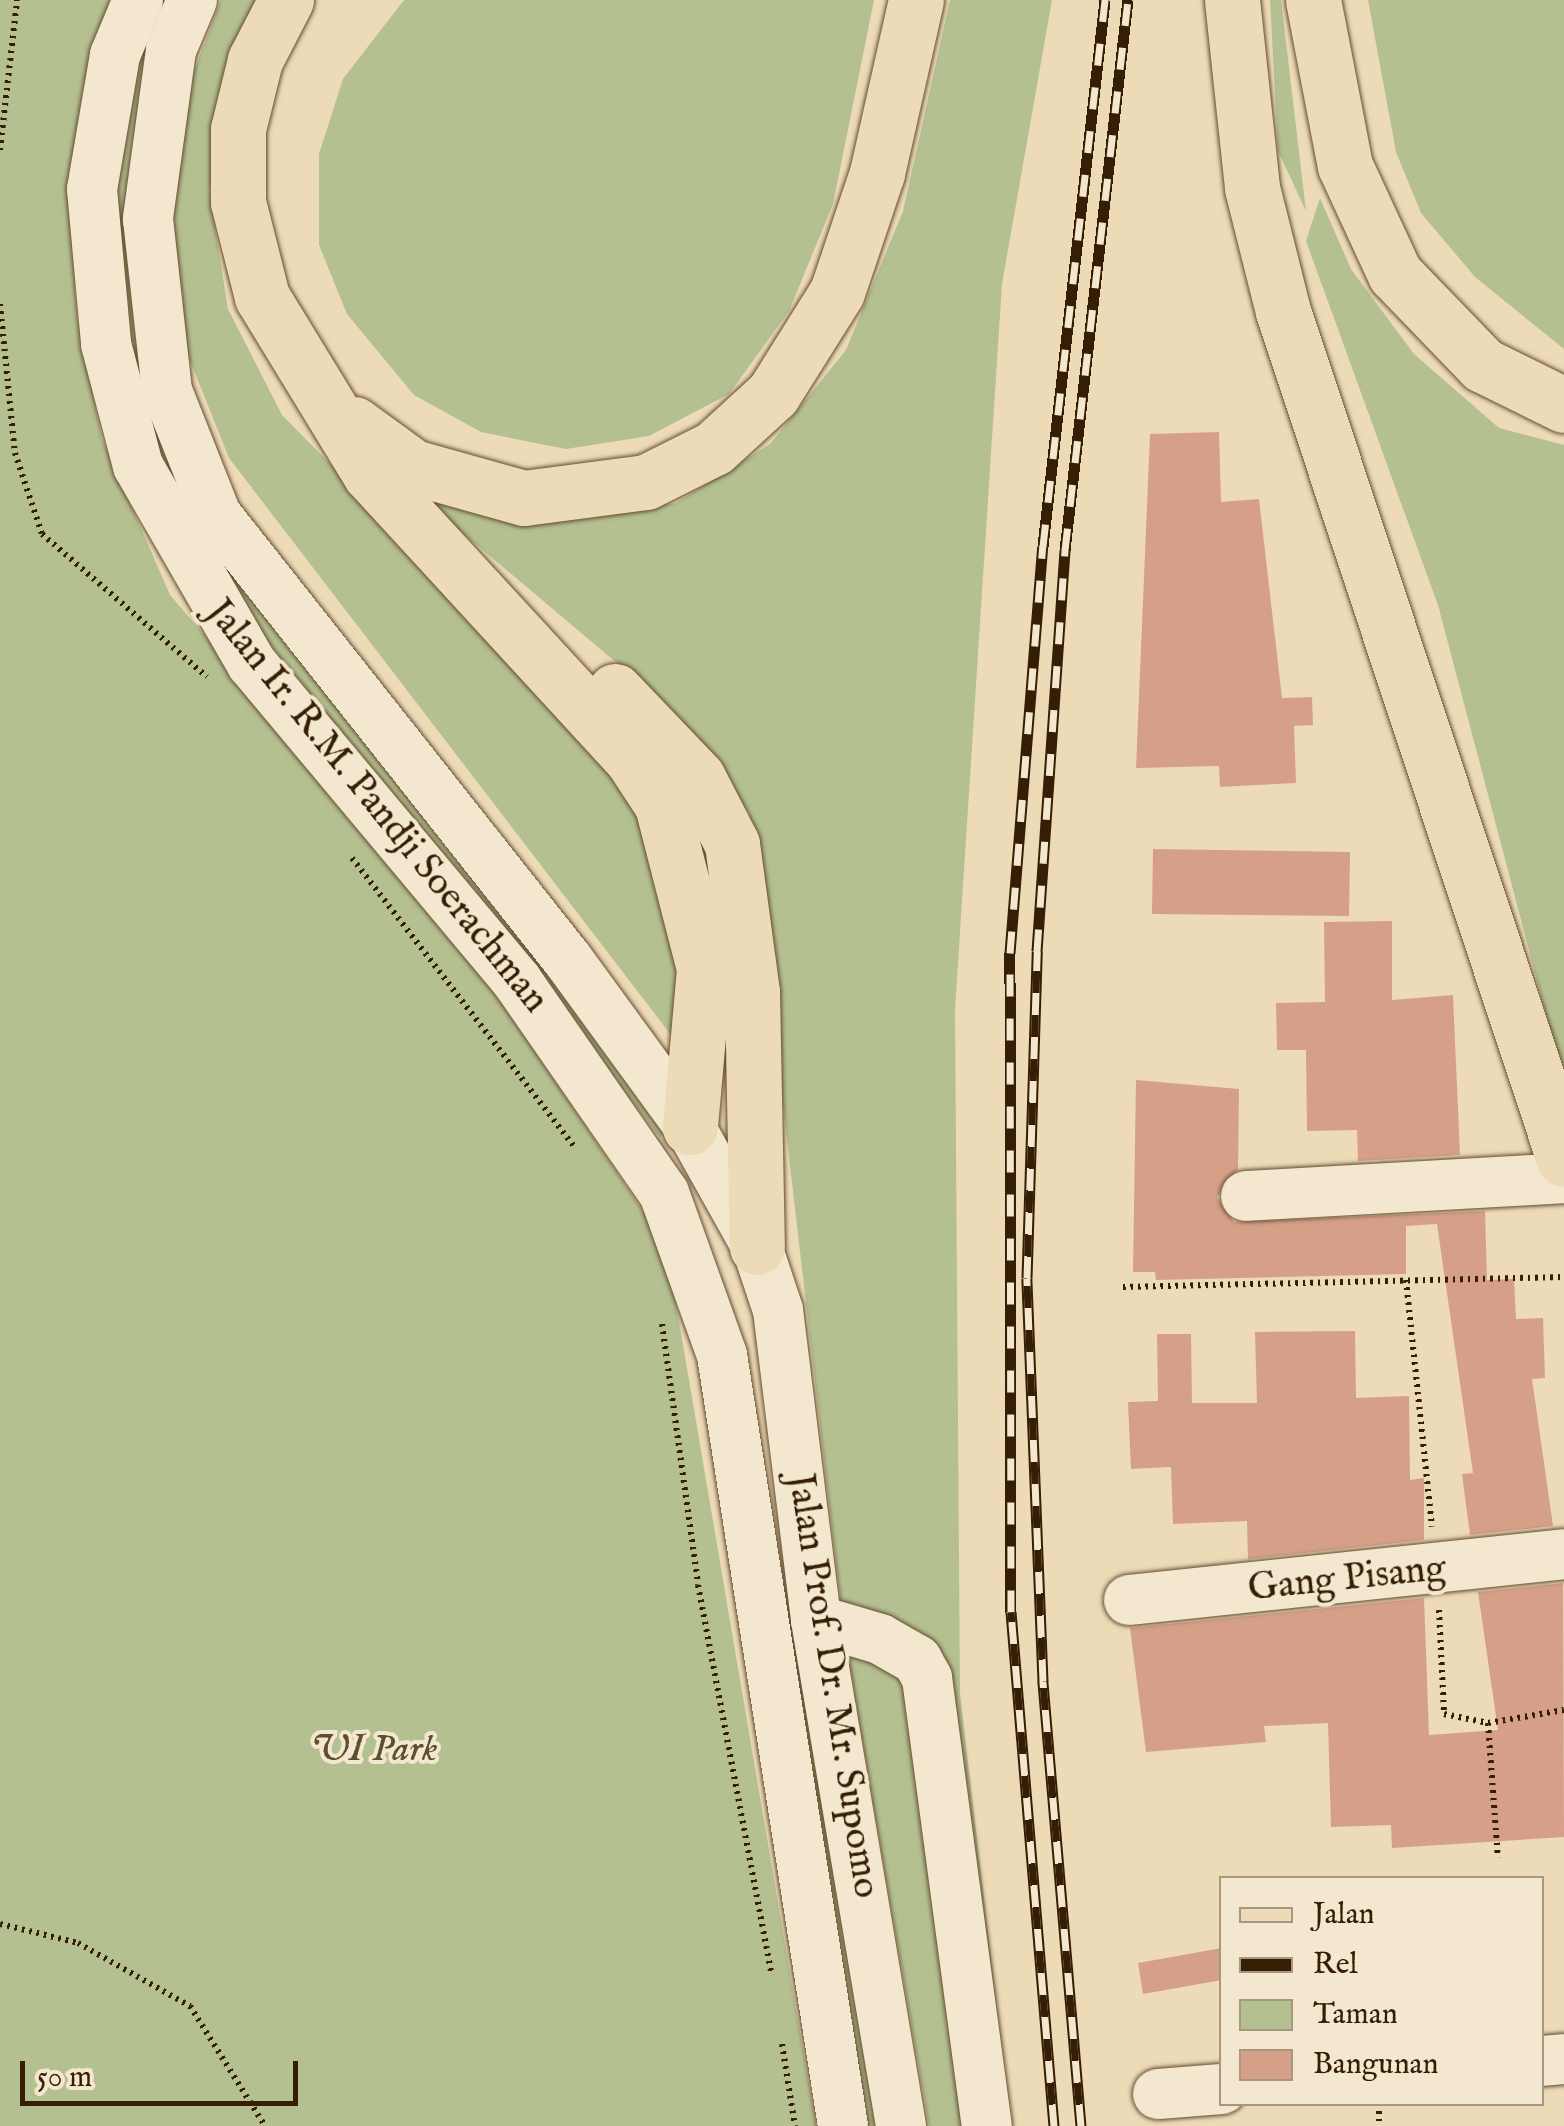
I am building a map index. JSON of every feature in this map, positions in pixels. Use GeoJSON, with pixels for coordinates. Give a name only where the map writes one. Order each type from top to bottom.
{"type":"FeatureCollection","features":[{"type":"Feature","properties":{"kind":"main road"},"geometry":{"type":"LineString","coordinates":[[286,0],[245,92],[236,163],[250,262],[290,356],[370,474],[632,759],[671,826],[704,970],[704,1051],[690,1126]]}},
{"type":"Feature","properties":{"kind":"main road"},"geometry":{"type":"LineString","coordinates":[[290,356],[380,446],[452,482],[568,496],[678,470],[748,421],[822,324],[865,216],[916,0]]}},
{"type":"Feature","properties":{"kind":"main road"},"geometry":{"type":"LineString","coordinates":[[1232,0],[1252,188],[1283,311],[1564,1159]]}},
{"type":"Feature","properties":{"kind":"main road"},"geometry":{"type":"LineString","coordinates":[[1313,0],[1345,166],[1395,274],[1483,365],[1564,404]]}},
{"type":"Feature","properties":{"kind":"main road"},"geometry":{"type":"LineString","coordinates":[[464,575],[549,627],[680,756],[722,819],[752,992],[757,1248]]}},
{"type":"Feature","properties":{"kind":"street","name":"Jalan Ir. R.M. Pandji Soerachman"},"geometry":{"type":"LineString","coordinates":[[138,0],[115,55],[92,189],[106,344],[146,482],[252,664],[613,1109],[664,1192],[722,1355]]}},
{"type":"Feature","properties":{"kind":"street","name":"Jalan Ir. R.M. Pandji Soerachman"},"geometry":{"type":"LineString","coordinates":[[192,0],[171,50],[148,268],[167,390],[216,515],[690,1126],[757,1248]]}},
{"type":"Feature","properties":{"kind":"street"},"geometry":{"type":"LineString","coordinates":[[1246,1196],[1564,1178]]}},
{"type":"Feature","properties":{"kind":"street","name":"Jalan Prof. Dr. Mr. Supomo"},"geometry":{"type":"LineString","coordinates":[[757,1248],[778,1310],[816,1620],[902,2126]]}},
{"type":"Feature","properties":{"kind":"street","name":"Jalan Prof. Dr. Mr. Supomo"},"geometry":{"type":"LineString","coordinates":[[722,1355],[844,2126]]}},
{"type":"Feature","properties":{"kind":"street","name":"Gang Pisang"},"geometry":{"type":"LineString","coordinates":[[1130,1600],[1564,1554]]}},
{"type":"Feature","properties":{"kind":"street"},"geometry":{"type":"LineString","coordinates":[[816,1620],[880,1640],[917,1660],[926,1678],[987,2126]]}},
{"type":"Feature","properties":{"kind":"street"},"geometry":{"type":"LineString","coordinates":[[1158,2094],[1219,2089]]}},
{"type":"Feature","properties":{"kind":"path"},"geometry":{"type":"LineString","coordinates":[[0,150],[17,0]]}},
{"type":"Feature","properties":{"kind":"path"},"geometry":{"type":"LineString","coordinates":[[0,304],[15,453],[42,534],[218,686]]}},
{"type":"Feature","properties":{"kind":"path"},"geometry":{"type":"LineString","coordinates":[[345,848],[586,1162]]}},
{"type":"Feature","properties":{"kind":"path"},"geometry":{"type":"LineString","coordinates":[[1123,1287],[1564,1276]]}},
{"type":"Feature","properties":{"kind":"path"},"geometry":{"type":"LineString","coordinates":[[659,1302],[698,1584],[773,1982]]}},
{"type":"Feature","properties":{"kind":"path"},"geometry":{"type":"LineString","coordinates":[[1488,1723],[1564,1710]]}},
{"type":"Feature","properties":{"kind":"path"},"geometry":{"type":"LineString","coordinates":[[0,1924],[78,1944],[190,2006],[265,2126]]}},
{"type":"Feature","properties":{"kind":"path"},"geometry":{"type":"LineString","coordinates":[[781,2036],[794,2126]]}},
{"type":"Feature","properties":{"kind":"green space","name":"UI Park"},"geometry":{"type":"Polygon","coordinates":[[[0,0],[120,0],[71,231],[77,317],[102,439],[170,595],[431,898],[666,1245],[816,2126],[0,2126],[0,0]]]}},
{"type":"Feature","properties":{"kind":"green space"},"geometry":{"type":"Polygon","coordinates":[[[157,0],[178,0],[126,211],[144,369],[446,831],[666,1128],[660,1138],[430,838],[206,568],[129,376],[108,210],[134,46],[157,0]]]}},
{"type":"Feature","properties":{"kind":"green space"},"geometry":{"type":"Polygon","coordinates":[[[221,0],[270,0],[238,63],[209,190],[228,309],[282,415],[597,734],[684,908],[681,1048],[229,458],[175,323],[168,198],[188,87],[221,0]]]}},
{"type":"Feature","properties":{"kind":"green space"},"geometry":{"type":"Polygon","coordinates":[[[404,0],[874,0],[833,204],[789,311],[729,394],[649,436],[566,449],[481,432],[414,395],[347,314],[319,245],[319,154],[343,79],[404,0]]]}},
{"type":"Feature","properties":{"kind":"green space"},"geometry":{"type":"Polygon","coordinates":[[[950,0],[1052,0],[1002,284],[955,1009],[960,1694],[1011,2126],[929,2126],[846,1647],[749,813],[669,707],[388,470],[565,519],[676,503],[770,444],[846,350],[903,211],[950,0]]]}},
{"type":"Feature","properties":{"kind":"green space"},"geometry":{"type":"Polygon","coordinates":[[[1270,0],[1281,0],[1306,211],[1278,151],[1270,0]]]}},
{"type":"Feature","properties":{"kind":"green space"},"geometry":{"type":"Polygon","coordinates":[[[1368,0],[1564,0],[1564,349],[1475,277],[1421,213],[1396,152],[1368,0]]]}},
{"type":"Feature","properties":{"kind":"green space"},"geometry":{"type":"Polygon","coordinates":[[[1320,198],[1351,269],[1414,354],[1499,428],[1564,445],[1564,1083],[1438,605],[1306,241],[1320,198]]]}},
{"type":"Feature","properties":{"kind":"green space"},"geometry":{"type":"Polygon","coordinates":[[[818,1770],[877,2126],[859,2126],[801,1773],[818,1770]]]}},
{"type":"Feature","properties":{"kind":"building"},"geometry":{"type":"Polygon","coordinates":[[[1219,432],[1221,502],[1259,499],[1282,698],[1312,697],[1313,725],[1294,726],[1296,783],[1220,787],[1219,766],[1136,768],[1150,434],[1219,432]]]}},
{"type":"Feature","properties":{"kind":"building"},"geometry":{"type":"Polygon","coordinates":[[[1153,849],[1350,852],[1349,916],[1152,914],[1153,849]]]}},
{"type":"Feature","properties":{"kind":"building"},"geometry":{"type":"Polygon","coordinates":[[[1392,921],[1392,1000],[1453,995],[1460,1155],[1358,1161],[1357,1130],[1307,1131],[1306,1050],[1277,1050],[1276,1003],[1325,1002],[1324,922],[1392,921]]]}},
{"type":"Feature","properties":{"kind":"building"},"geometry":{"type":"Polygon","coordinates":[[[1136,1080],[1239,1089],[1238,1169],[1217,1197],[1234,1222],[1485,1211],[1487,1280],[1514,1279],[1516,1319],[1543,1318],[1545,1378],[1532,1379],[1553,1526],[1470,1535],[1462,1474],[1473,1473],[1437,1224],[1406,1226],[1406,1274],[1156,1280],[1155,1272],[1133,1272],[1136,1080]]]}},
{"type":"Feature","properties":{"kind":"building"},"geometry":{"type":"Polygon","coordinates":[[[1355,1331],[1356,1398],[1409,1396],[1410,1480],[1424,1478],[1424,1540],[1248,1559],[1247,1521],[1173,1524],[1171,1467],[1131,1469],[1128,1402],[1158,1401],[1157,1334],[1191,1334],[1192,1403],[1257,1403],[1255,1332],[1355,1331]]]}},
{"type":"Feature","properties":{"kind":"building"},"geometry":{"type":"Polygon","coordinates":[[[1563,1583],[1564,1837],[1392,1848],[1391,1825],[1331,1827],[1328,1723],[1264,1726],[1266,1742],[1146,1752],[1130,1628],[1424,1598],[1429,1735],[1498,1730],[1478,1592],[1563,1583]]]}},
{"type":"Feature","properties":{"kind":"building"},"geometry":{"type":"Polygon","coordinates":[[[1219,1949],[1219,1981],[1143,1994],[1138,1963],[1219,1949]]]}},
{"type":"Feature","properties":{"kind":"railway"},"geometry":{"type":"LineString","coordinates":[[1054,2126],[1011,1612],[1010,953],[1043,546],[1105,0]]}},
{"type":"Feature","properties":{"kind":"railway"},"geometry":{"type":"LineString","coordinates":[[1081,2126],[1043,1681],[1027,1278],[1037,951],[1065,550],[1128,0]]}}]}
